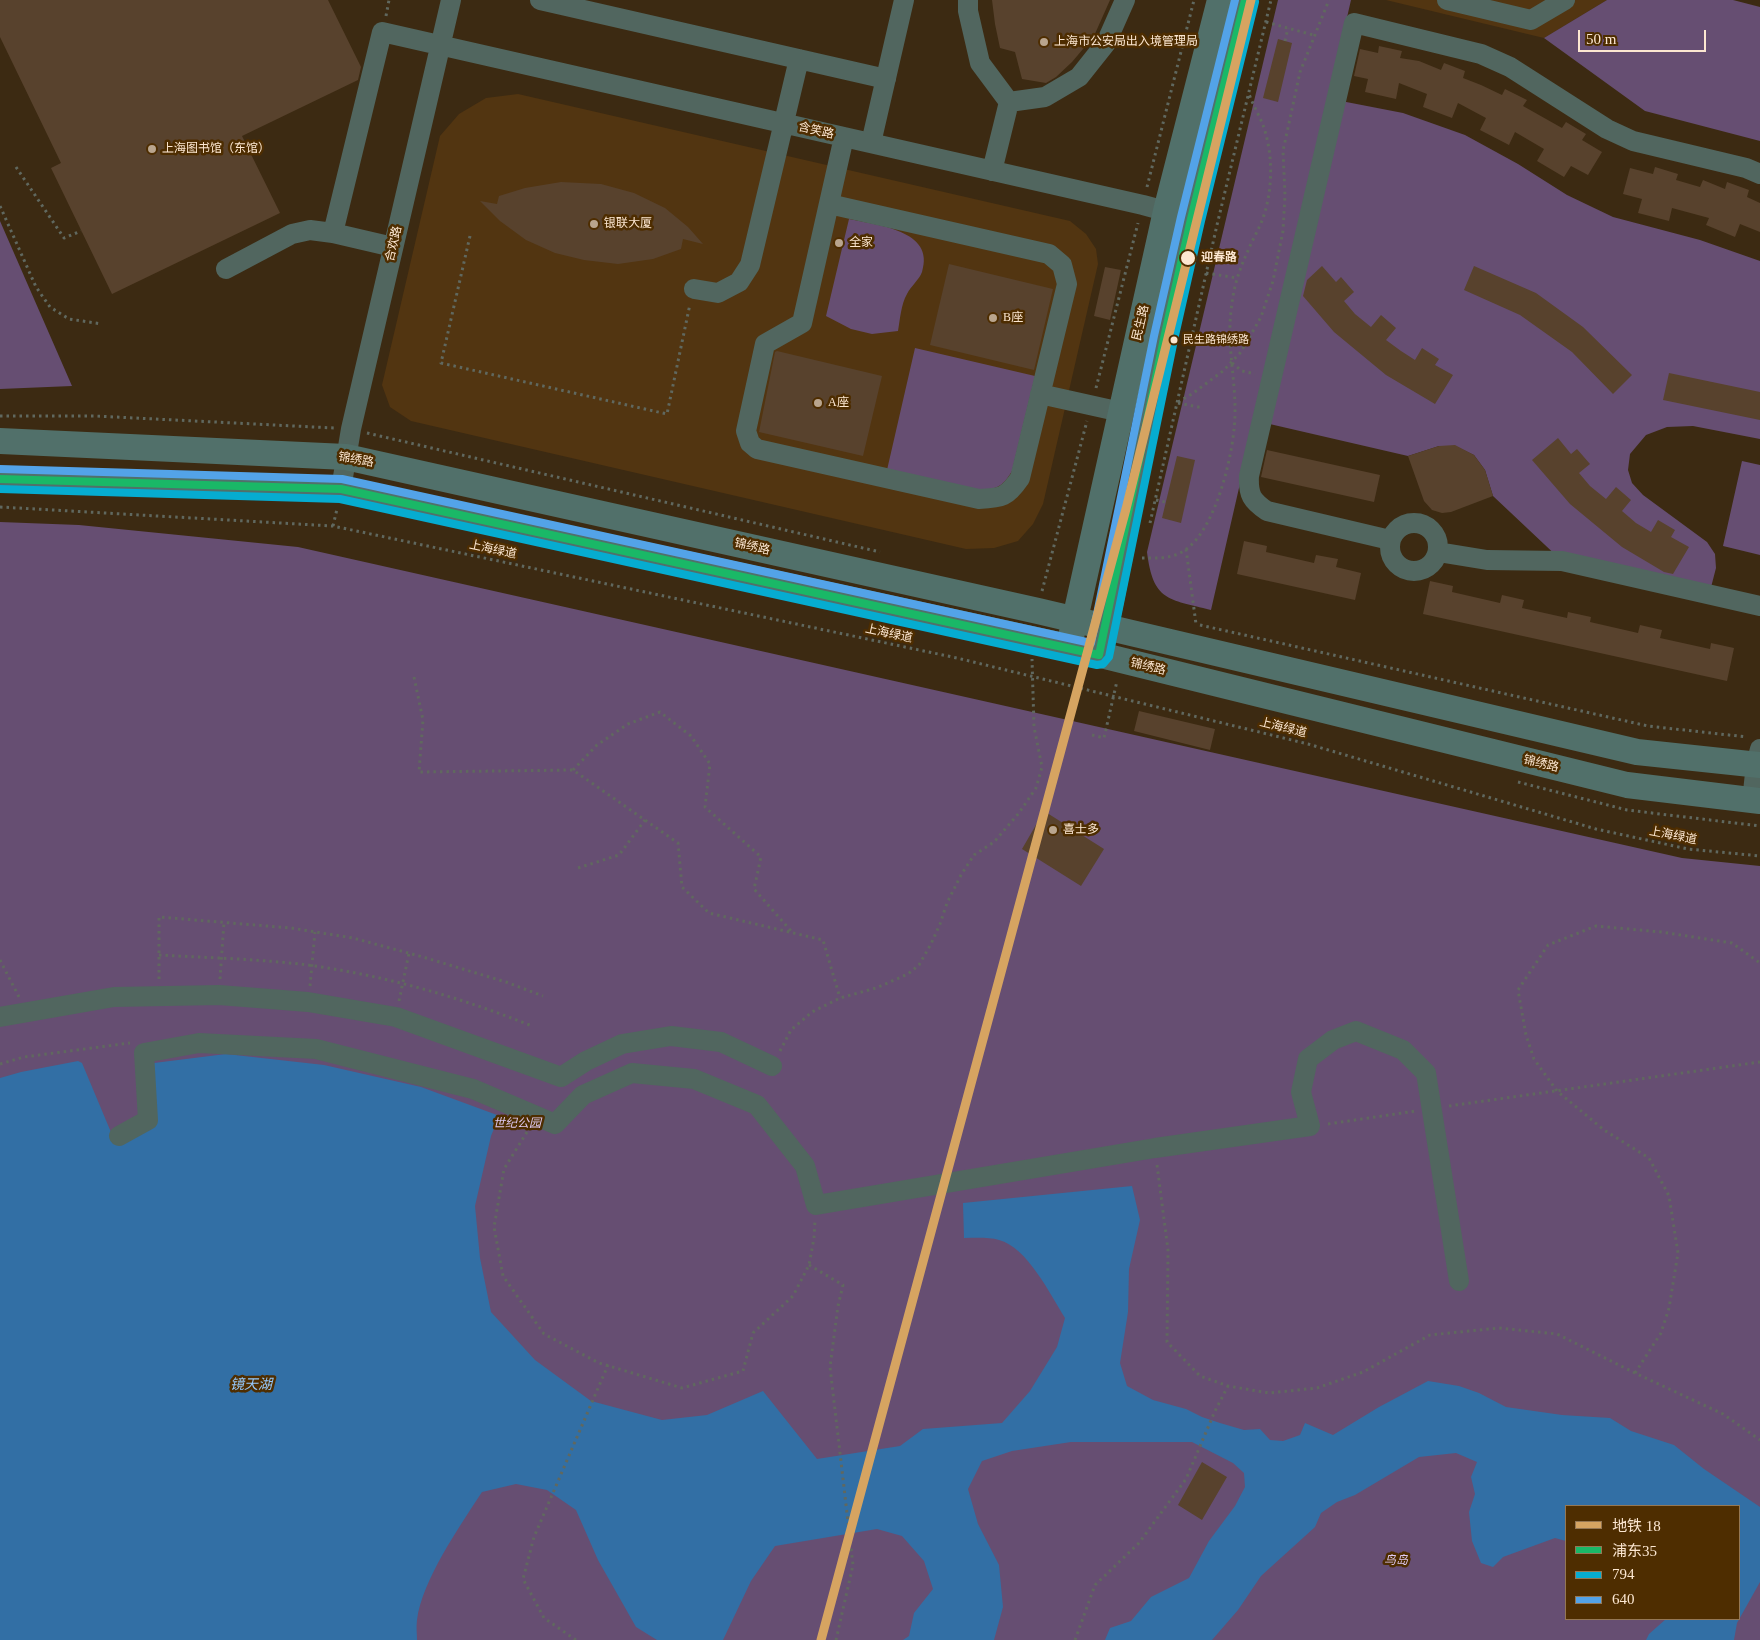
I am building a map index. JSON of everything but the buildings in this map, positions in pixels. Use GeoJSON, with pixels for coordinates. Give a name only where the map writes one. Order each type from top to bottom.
{"type":"FeatureCollection","features":[{"type":"Feature","properties":{"kind":"main road","name":"民生路"},"geometry":{"type":"LineString","coordinates":[[1068,647],[1121,412],[1154,208],[1220,0]]}},
{"type":"Feature","properties":{"kind":"main road","name":"民生路"},"geometry":{"type":"LineString","coordinates":[[1112,665],[1106,628],[1110,605],[1164,338],[1245,0]]}},
{"type":"Feature","properties":{"kind":"main road","name":"锦绣路"},"geometry":{"type":"LineString","coordinates":[[0,441],[346,457],[1038,611],[1637,752],[1759,759]]}},
{"type":"Feature","properties":{"kind":"main road","name":"锦绣路"},"geometry":{"type":"LineString","coordinates":[[0,479],[341,488],[1032,647],[1068,647],[1112,665],[1627,785],[1756,801]]}},
{"type":"Feature","properties":{"kind":"street","name":"合欢路"},"geometry":{"type":"LineString","coordinates":[[341,488],[351,429],[451,0]]}},
{"type":"Feature","properties":{"kind":"street"},"geometry":{"type":"LineString","coordinates":[[540,0],[886,79]]}},
{"type":"Feature","properties":{"kind":"street"},"geometry":{"type":"LineString","coordinates":[[871,144],[904,0]]}},
{"type":"Feature","properties":{"kind":"street"},"geometry":{"type":"LineString","coordinates":[[968,0],[968,11],[980,63],[1009,102]]}},
{"type":"Feature","properties":{"kind":"street"},"geometry":{"type":"LineString","coordinates":[[1009,102],[1045,97],[1079,76],[1106,42],[1125,0]]}},
{"type":"Feature","properties":{"kind":"street"},"geometry":{"type":"LineString","coordinates":[[1447,0],[1532,20],[1565,0]]}},
{"type":"Feature","properties":{"kind":"street"},"geometry":{"type":"LineString","coordinates":[[1390,540],[1268,511],[1256,504],[1248,490],[1249,476],[1354,23],[1481,54],[1510,67],[1607,129],[1633,141],[1746,168],[1760,174]]}},
{"type":"Feature","properties":{"kind":"street","name":"含笑路"},"geometry":{"type":"LineString","coordinates":[[333,232],[382,32],[1154,208],[1191,219]]}},
{"type":"Feature","properties":{"kind":"street"},"geometry":{"type":"LineString","coordinates":[[694,289],[718,293],[739,282],[750,266],[799,59]]}},
{"type":"Feature","properties":{"kind":"street"},"geometry":{"type":"LineString","coordinates":[[992,171],[1009,102]]}},
{"type":"Feature","properties":{"kind":"street"},"geometry":{"type":"LineString","coordinates":[[829,204],[1049,254],[1062,265],[1067,284],[1020,478],[1011,491],[998,498],[979,499],[757,449],[750,443],[746,431],[765,344],[802,323],[844,137]]}},
{"type":"Feature","properties":{"kind":"street"},"geometry":{"type":"LineString","coordinates":[[226,269],[292,234],[310,230],[333,232],[393,247]]}},
{"type":"Feature","properties":{"kind":"street"},"geometry":{"type":"LineString","coordinates":[[1040,394],[1121,412]]}},
{"type":"Feature","properties":{"kind":"street"},"geometry":{"type":"LineString","coordinates":[[1416,522],[1424,524],[1435,534],[1438,542],[1438,552],[1432,564],[1426,568],[1418,571],[1403,569],[1391,557],[1389,549],[1390,540],[1399,527],[1407,523],[1416,522]]}},
{"type":"Feature","properties":{"kind":"street"},"geometry":{"type":"LineString","coordinates":[[1438,552],[1487,560],[1562,561],[1760,606]]}},
{"type":"Feature","properties":{"kind":"street"},"geometry":{"type":"LineString","coordinates":[[1756,801],[1759,759]]}},
{"type":"Feature","properties":{"kind":"street"},"geometry":{"type":"LineString","coordinates":[[0,1017],[114,997],[219,995],[308,1002],[396,1017],[561,1078],[586,1061],[622,1044],[670,1036],[722,1042],[772,1066]]}},
{"type":"Feature","properties":{"kind":"street"},"geometry":{"type":"LineString","coordinates":[[119,1136],[148,1120],[144,1053],[199,1044],[316,1049],[472,1089],[555,1124],[583,1095],[632,1073],[694,1079],[756,1105],[805,1166],[816,1205],[1155,1148],[1310,1126],[1301,1092],[1308,1059],[1333,1040],[1356,1031],[1403,1050],[1426,1073],[1459,1281]]}},
{"type":"Feature","properties":{"kind":"path"},"geometry":{"type":"LineString","coordinates":[[1038,611],[1091,406],[1154,208],[1194,0]]}},
{"type":"Feature","properties":{"kind":"path"},"geometry":{"type":"LineString","coordinates":[[1149,529],[1206,272],[1271,0]]}},
{"type":"Feature","properties":{"kind":"path"},"geometry":{"type":"LineString","coordinates":[[1177,402],[1208,383],[1231,363],[1241,352],[1261,317],[1273,280],[1283,231],[1285,195],[1283,151],[1300,72],[1313,35],[1329,0]]}},
{"type":"Feature","properties":{"kind":"path"},"geometry":{"type":"LineString","coordinates":[[1266,22],[1313,35]]}},
{"type":"Feature","properties":{"kind":"path"},"geometry":{"type":"LineString","coordinates":[[1285,41],[1288,28]]}},
{"type":"Feature","properties":{"kind":"path"},"geometry":{"type":"LineString","coordinates":[[1142,558],[1163,559],[1181,553],[1198,538],[1224,484],[1231,452],[1236,411],[1231,363],[1230,313],[1234,283],[1264,216],[1270,194],[1270,161],[1263,126],[1248,94]]}},
{"type":"Feature","properties":{"kind":"path"},"geometry":{"type":"LineString","coordinates":[[16,168],[64,238],[81,230]]}},
{"type":"Feature","properties":{"kind":"path"},"geometry":{"type":"LineString","coordinates":[[0,206],[36,287],[50,308],[69,319],[102,324]]}},
{"type":"Feature","properties":{"kind":"path"},"geometry":{"type":"LineString","coordinates":[[470,236],[441,363],[666,414],[694,289]]}},
{"type":"Feature","properties":{"kind":"path"},"geometry":{"type":"LineString","coordinates":[[1206,272],[1237,278]]}},
{"type":"Feature","properties":{"kind":"path"},"geometry":{"type":"LineString","coordinates":[[1231,363],[1242,370],[1272,378]]}},
{"type":"Feature","properties":{"kind":"path"},"geometry":{"type":"LineString","coordinates":[[1177,402],[1203,408]]}},
{"type":"Feature","properties":{"kind":"path"},"geometry":{"type":"LineString","coordinates":[[1156,500],[1165,502]]}},
{"type":"Feature","properties":{"kind":"path","name":"上海绿道"},"geometry":{"type":"LineString","coordinates":[[0,507],[333,526],[670,596],[1031,675],[1308,744],[1596,828],[1688,848],[1760,856]]}},
{"type":"Feature","properties":{"kind":"path"},"geometry":{"type":"LineString","coordinates":[[1140,566],[1145,548]]}},
{"type":"Feature","properties":{"kind":"path"},"geometry":{"type":"LineString","coordinates":[[1186,548],[1196,624]]}},
{"type":"Feature","properties":{"kind":"path"},"geometry":{"type":"LineString","coordinates":[[772,1066],[791,1030],[812,1012],[840,998],[876,988],[908,974],[918,965],[934,938],[947,903],[961,875],[974,855],[1001,835],[1036,788],[1042,767],[1034,727],[1031,675],[1032,647]]}},
{"type":"Feature","properties":{"kind":"path"},"geometry":{"type":"LineString","coordinates":[[1092,735],[1104,738],[1114,695],[1112,665]]}},
{"type":"Feature","properties":{"kind":"path"},"geometry":{"type":"LineString","coordinates":[[414,677],[423,720],[419,772],[572,770],[678,843],[682,887],[709,913],[824,940],[840,998]]}},
{"type":"Feature","properties":{"kind":"path"},"geometry":{"type":"LineString","coordinates":[[572,770],[597,745],[628,724],[660,712],[690,736],[710,764],[705,807],[761,857],[754,889],[792,933]]}},
{"type":"Feature","properties":{"kind":"path"},"geometry":{"type":"LineString","coordinates":[[1511,780],[1627,810],[1760,826]]}},
{"type":"Feature","properties":{"kind":"path"},"geometry":{"type":"LineString","coordinates":[[578,868],[620,855],[646,820]]}},
{"type":"Feature","properties":{"kind":"path"},"geometry":{"type":"LineString","coordinates":[[159,996],[159,917],[291,928],[353,938],[506,982],[544,996]]}},
{"type":"Feature","properties":{"kind":"path"},"geometry":{"type":"LineString","coordinates":[[219,995],[224,922]]}},
{"type":"Feature","properties":{"kind":"path"},"geometry":{"type":"LineString","coordinates":[[1635,1374],[1660,1334],[1669,1308],[1678,1253],[1669,1196],[1649,1158],[1604,1130],[1557,1091],[1534,1059],[1526,1035],[1518,990],[1548,945],[1596,926],[1661,932],[1732,943],[1760,963]]}},
{"type":"Feature","properties":{"kind":"path"},"geometry":{"type":"LineString","coordinates":[[308,1002],[315,932]]}},
{"type":"Feature","properties":{"kind":"path"},"geometry":{"type":"LineString","coordinates":[[396,1017],[410,953]]}},
{"type":"Feature","properties":{"kind":"path"},"geometry":{"type":"LineString","coordinates":[[159,955],[312,966],[403,983],[486,1008],[532,1026]]}},
{"type":"Feature","properties":{"kind":"path"},"geometry":{"type":"LineString","coordinates":[[0,960],[26,1012]]}},
{"type":"Feature","properties":{"kind":"path"},"geometry":{"type":"LineString","coordinates":[[1310,1126],[1760,1062]]}},
{"type":"Feature","properties":{"kind":"path"},"geometry":{"type":"LineString","coordinates":[[536,1116],[504,1169],[494,1226],[503,1276],[544,1334],[608,1365],[682,1388],[743,1371],[753,1333],[792,1296],[809,1265],[814,1238],[816,1205]]}},
{"type":"Feature","properties":{"kind":"path"},"geometry":{"type":"LineString","coordinates":[[1155,1148],[1168,1250],[1167,1342],[1200,1376],[1228,1386],[1269,1393],[1317,1388],[1363,1372],[1430,1335],[1499,1328],[1557,1334],[1635,1374],[1723,1414],[1760,1440]]}},
{"type":"Feature","properties":{"kind":"path"},"geometry":{"type":"LineString","coordinates":[[809,1265],[843,1285],[838,1306],[830,1367],[853,1565],[836,1640]]}},
{"type":"Feature","properties":{"kind":"path"},"geometry":{"type":"LineString","coordinates":[[576,1640],[544,1618],[523,1579],[534,1537],[608,1365]]}},
{"type":"Feature","properties":{"kind":"path"},"geometry":{"type":"LineString","coordinates":[[1075,1640],[1095,1585],[1139,1543],[1186,1479],[1215,1411],[1228,1386]]}},
{"type":"Feature","properties":{"kind":"shaded area"},"geometry":{"type":"Polygon","coordinates":[[[1386,0],[1607,0],[1544,38],[1386,0]]]}},
{"type":"Feature","properties":{"kind":"shaded area"},"geometry":{"type":"Polygon","coordinates":[[[518,94],[1070,221],[1086,234],[1096,249],[1098,264],[1043,504],[1033,524],[1018,541],[994,548],[966,549],[411,421],[390,407],[382,385],[440,136],[459,114],[486,98],[518,94]]]}},
{"type":"Feature","properties":{"kind":"green space"},"geometry":{"type":"Polygon","coordinates":[[[1278,0],[1351,0],[1211,610],[1173,600],[1165,595],[1153,580],[1147,552],[1278,0]]]}},
{"type":"Feature","properties":{"kind":"green space"},"geometry":{"type":"Polygon","coordinates":[[[1607,0],[1733,0],[1760,7],[1760,141],[1645,111],[1544,38],[1607,0]]]}},
{"type":"Feature","properties":{"kind":"green space"},"geometry":{"type":"Polygon","coordinates":[[[1336,100],[1403,113],[1465,135],[1518,164],[1567,195],[1613,217],[1700,240],[1760,261],[1760,439],[1693,426],[1667,427],[1646,435],[1630,454],[1628,470],[1632,483],[1643,495],[1707,542],[1715,554],[1716,568],[1709,595],[1562,561],[1493,496],[1485,470],[1474,455],[1455,446],[1439,446],[1408,456],[1261,422],[1336,100]]]}},
{"type":"Feature","properties":{"kind":"green space"},"geometry":{"type":"Polygon","coordinates":[[[849,219],[888,227],[901,232],[912,238],[920,247],[924,258],[922,272],[905,298],[898,331],[872,334],[851,329],[826,316],[849,219]]]}},
{"type":"Feature","properties":{"kind":"green space"},"geometry":{"type":"Polygon","coordinates":[[[0,221],[72,386],[0,389],[0,221]]]}},
{"type":"Feature","properties":{"kind":"green space"},"geometry":{"type":"Polygon","coordinates":[[[915,348],[1035,376],[1012,471],[999,486],[980,490],[887,470],[915,348]]]}},
{"type":"Feature","properties":{"kind":"green space"},"geometry":{"type":"Polygon","coordinates":[[[1742,461],[1760,465],[1760,555],[1723,546],[1742,461]]]}},
{"type":"Feature","properties":{"kind":"green space","name":"世纪公园"},"geometry":{"type":"Polygon","coordinates":[[[0,522],[79,525],[298,547],[1682,858],[1760,866],[1760,1640],[0,1640],[0,522]]]}},
{"type":"Feature","properties":{"kind":"water","name":"镜天湖"},"geometry":{"type":"Polygon","coordinates":[[[226,1054],[324,1065],[421,1087],[497,1115],[498,1119],[491,1136],[475,1206],[480,1258],[491,1312],[535,1360],[591,1401],[662,1420],[707,1415],[763,1391],[817,1459],[900,1446],[923,1429],[1002,1423],[1030,1391],[1057,1347],[1065,1318],[1028,1261],[1009,1244],[986,1238],[964,1238],[963,1203],[1132,1186],[1140,1220],[1129,1269],[1128,1312],[1120,1363],[1127,1386],[1153,1400],[1186,1409],[1202,1417],[1244,1430],[1260,1429],[1270,1440],[1283,1441],[1300,1435],[1305,1423],[1333,1435],[1379,1407],[1428,1381],[1459,1386],[1479,1393],[1506,1407],[1562,1415],[1610,1418],[1631,1431],[1674,1445],[1704,1469],[1760,1507],[1760,1582],[1740,1618],[1740,1505],[1565,1505],[1565,1541],[1555,1538],[1503,1557],[1493,1567],[1481,1563],[1472,1541],[1469,1512],[1475,1494],[1471,1477],[1477,1462],[1456,1453],[1419,1457],[1355,1495],[1337,1502],[1321,1513],[1315,1527],[1261,1576],[1238,1610],[1212,1640],[1105,1640],[1110,1628],[1131,1621],[1151,1597],[1189,1578],[1209,1541],[1235,1506],[1245,1487],[1244,1473],[1233,1463],[1192,1442],[1071,1442],[1012,1451],[982,1461],[968,1489],[978,1524],[999,1565],[1003,1607],[994,1640],[903,1640],[909,1636],[914,1613],[933,1589],[924,1561],[902,1536],[877,1529],[775,1546],[751,1581],[723,1640],[657,1640],[636,1627],[598,1560],[576,1510],[547,1490],[516,1484],[482,1492],[463,1521],[443,1554],[426,1588],[417,1620],[417,1640],[0,1640],[0,1078],[78,1061],[82,1063],[113,1137],[150,1130],[154,1063],[226,1054]]]}},
{"type":"Feature","properties":{"kind":"water","name":"镜天湖"},"geometry":{"type":"Polygon","coordinates":[[[1665,1620],[1739,1620],[1734,1640],[1646,1640],[1649,1634],[1665,1620]]]}},
{"type":"Feature","properties":{"kind":"metro line","name":"18"},"geometry":{"type":"LineString","coordinates":[[821,1640],[1126,509],[1251,0]]}},
{"type":"Feature","properties":{"kind":"transit line","name":"640"},"geometry":{"type":"LineString","coordinates":[[0,469],[342,479],[1091,643],[1154,336],[1181,217],[1235,0]]}},
{"type":"Feature","properties":{"kind":"transit line","name":"浦东35"},"geometry":{"type":"LineString","coordinates":[[0,479],[341,489],[1099,655],[1164,338],[1245,0]]}},
{"type":"Feature","properties":{"kind":"transit line","name":"794"},"geometry":{"type":"LineString","coordinates":[[0,489],[340,499],[1097,665],[1103,664],[1109,657],[1174,340],[1255,2]]}},
{"type":"Feature","properties":{"kind":"place","name":"上海市公安局出入境管理局"},"geometry":{"type":"Point","coordinates":[1044,42]}},
{"type":"Feature","properties":{"kind":"place","name":"上海图书馆（东馆）"},"geometry":{"type":"Point","coordinates":[152,149]}},
{"type":"Feature","properties":{"kind":"place","name":"银联大厦"},"geometry":{"type":"Point","coordinates":[594,224]}},
{"type":"Feature","properties":{"kind":"place","name":"全家"},"geometry":{"type":"Point","coordinates":[839,243]}},
{"type":"Feature","properties":{"kind":"place","name":"迎春路"},"geometry":{"type":"Point","coordinates":[1188,258]}},
{"type":"Feature","properties":{"kind":"place","name":"B座"},"geometry":{"type":"Point","coordinates":[993,318]}},
{"type":"Feature","properties":{"kind":"place","name":"民生路锦绣路"},"geometry":{"type":"Point","coordinates":[1174,340]}},
{"type":"Feature","properties":{"kind":"place","name":"A座"},"geometry":{"type":"Point","coordinates":[818,403]}},
{"type":"Feature","properties":{"kind":"place","name":"喜士多"},"geometry":{"type":"Point","coordinates":[1053,830]}},
{"type":"Feature","properties":{"kind":"park label","name":"鸟岛"},"geometry":{"type":"Point","coordinates":[1396,1561]}}]}
